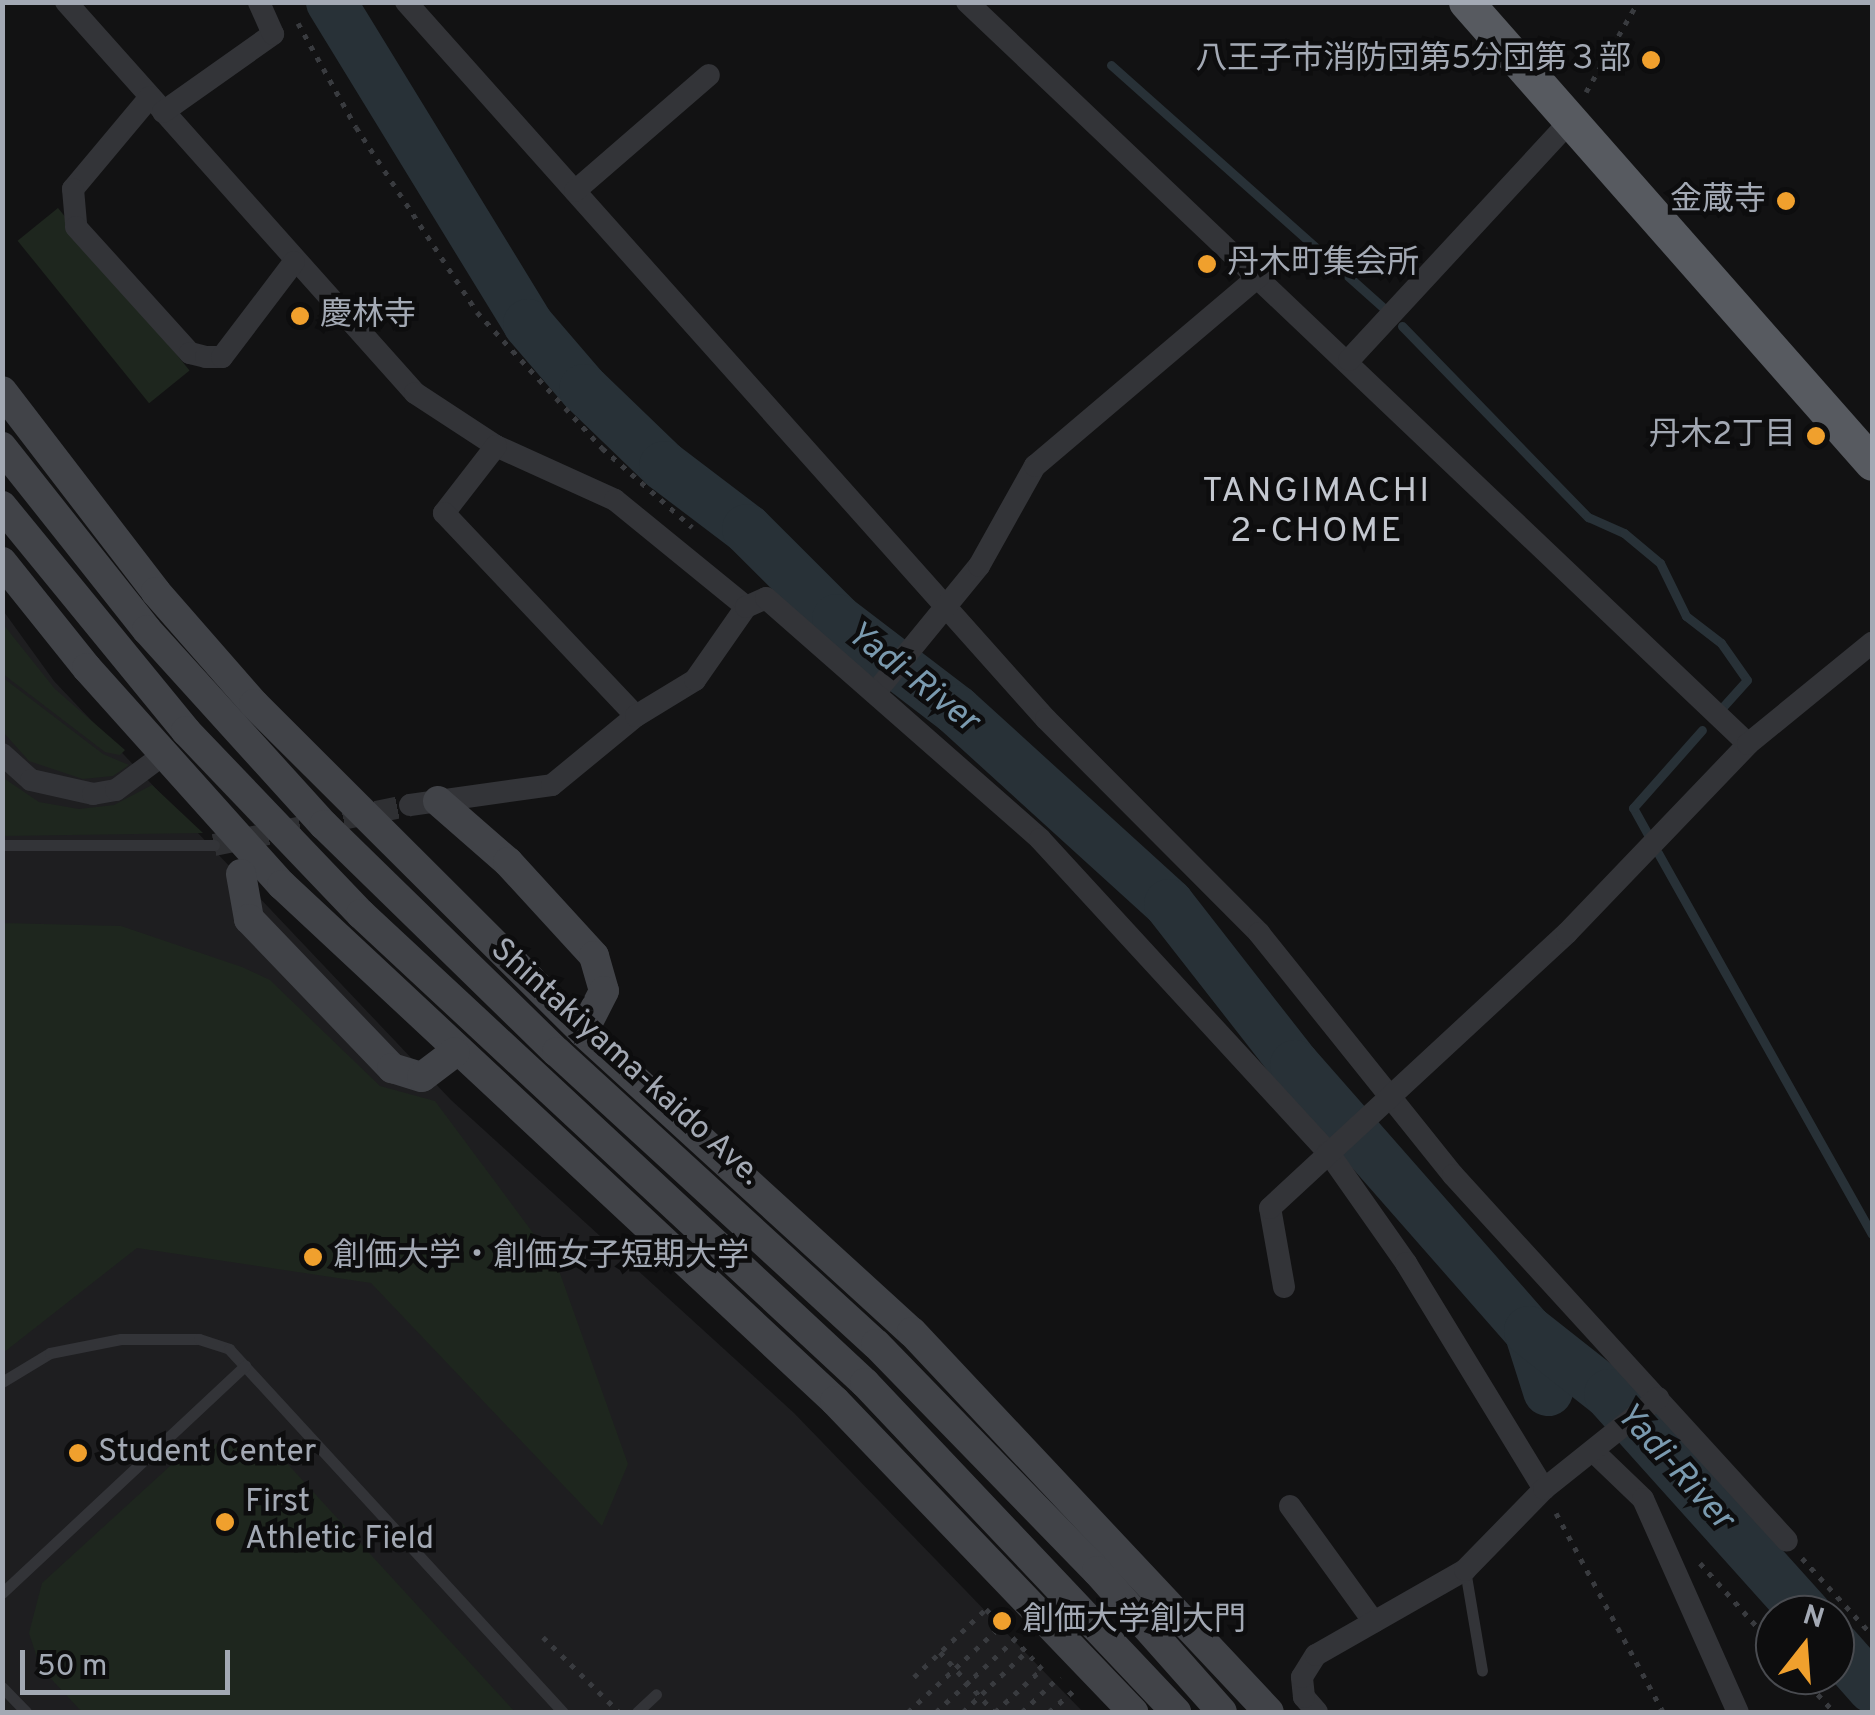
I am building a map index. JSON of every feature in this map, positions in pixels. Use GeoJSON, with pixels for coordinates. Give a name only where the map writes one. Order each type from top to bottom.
{"type":"FeatureCollection","features":[{"type":"Feature","properties":{"kind":"highway"},"geometry":{"type":"LineString","coordinates":[[1466,2],[1872,463]]}},
{"type":"Feature","properties":{"kind":"main road"},"geometry":{"type":"LineString","coordinates":[[2,390],[156,592],[254,704],[583,1032],[912,1332],[1269,1712]]}},
{"type":"Feature","properties":{"kind":"main road","name":"Shintakiyama-kaido Ave."},"geometry":{"type":"LineString","coordinates":[[2,447],[147,630],[324,825],[557,1052],[876,1344],[1097,1571],[1222,1712]]}},
{"type":"Feature","properties":{"kind":"main road"},"geometry":{"type":"LineString","coordinates":[[2,506],[186,731],[348,901],[864,1383],[1176,1712]]}},
{"type":"Feature","properties":{"kind":"main road"},"geometry":{"type":"LineString","coordinates":[[2,562],[163,756],[282,885],[454,1052],[835,1400],[1131,1712]]}},
{"type":"Feature","properties":{"kind":"main road"},"geometry":{"type":"LineString","coordinates":[[424,803],[581,936],[604,991],[583,1032]]}},
{"type":"Feature","properties":{"kind":"main road"},"geometry":{"type":"LineString","coordinates":[[241,874],[249,919],[392,1068],[422,1077],[454,1052]]}},
{"type":"Feature","properties":{"kind":"street"},"geometry":{"type":"LineString","coordinates":[[66,2],[294,262],[415,393],[496,446],[615,500],[746,607]]}},
{"type":"Feature","properties":{"kind":"street"},"geometry":{"type":"LineString","coordinates":[[259,2],[273,34],[156,105],[73,189],[76,227],[190,352],[206,357],[222,357],[294,262]]}},
{"type":"Feature","properties":{"kind":"street"},"geometry":{"type":"LineString","coordinates":[[406,2],[946,608],[1259,934],[1384,1104],[1787,1541]]}},
{"type":"Feature","properties":{"kind":"street"},"geometry":{"type":"LineString","coordinates":[[968,2],[1349,360],[1748,744]]}},
{"type":"Feature","properties":{"kind":"street"},"geometry":{"type":"LineString","coordinates":[[575,192],[709,76]]}},
{"type":"Feature","properties":{"kind":"street"},"geometry":{"type":"LineString","coordinates":[[1349,360],[1570,121]]}},
{"type":"Feature","properties":{"kind":"street"},"geometry":{"type":"LineString","coordinates":[[881,686],[979,566],[1035,466],[1260,276]]}},
{"type":"Feature","properties":{"kind":"street"},"geometry":{"type":"LineString","coordinates":[[496,446],[444,513],[636,716]]}},
{"type":"Feature","properties":{"kind":"street"},"geometry":{"type":"LineString","coordinates":[[424,803],[552,785],[636,716],[695,680],[746,607],[766,598],[881,686],[1040,839],[1332,1150],[1406,1263],[1544,1490]]}},
{"type":"Feature","properties":{"kind":"street"},"geometry":{"type":"LineString","coordinates":[[1284,1286],[1270,1208],[1568,933],[1748,744],[1872,644]]}},
{"type":"Feature","properties":{"kind":"street"},"geometry":{"type":"LineString","coordinates":[[2,754],[31,780],[93,794],[116,790],[163,756]]}},
{"type":"Feature","properties":{"kind":"street"},"geometry":{"type":"LineString","coordinates":[[1317,1712],[1304,1697],[1302,1677],[1316,1656],[1465,1570],[1544,1490],[1654,1401]]}},
{"type":"Feature","properties":{"kind":"street"},"geometry":{"type":"LineString","coordinates":[[1600,1446],[1643,1499],[1738,1712]]}},
{"type":"Feature","properties":{"kind":"street"},"geometry":{"type":"LineString","coordinates":[[1290,1506],[1374,1622]]}},
{"type":"Feature","properties":{"kind":"lane"},"geometry":{"type":"LineString","coordinates":[[2,845],[214,845]]}},
{"type":"Feature","properties":{"kind":"lane"},"geometry":{"type":"LineString","coordinates":[[2,1382],[50,1353],[121,1339],[215,1342],[244,1366],[563,1712]]}},
{"type":"Feature","properties":{"kind":"lane"},"geometry":{"type":"LineString","coordinates":[[2,1593],[244,1366]]}},
{"type":"Feature","properties":{"kind":"lane"},"geometry":{"type":"LineString","coordinates":[[1465,1570],[1482,1672]]}},
{"type":"Feature","properties":{"kind":"lane"},"geometry":{"type":"LineString","coordinates":[[2,1687],[26,1712]]}},
{"type":"Feature","properties":{"kind":"lane"},"geometry":{"type":"LineString","coordinates":[[636,1712],[656,1694]]}},
{"type":"Feature","properties":{"kind":"path"},"geometry":{"type":"LineString","coordinates":[[1570,121],[1638,2]]}},
{"type":"Feature","properties":{"kind":"path"},"geometry":{"type":"LineString","coordinates":[[296,19],[356,127],[478,312],[602,448],[700,534]]}},
{"type":"Feature","properties":{"kind":"path"},"geometry":{"type":"LineString","coordinates":[[1544,1490],[1663,1712]]}},
{"type":"Feature","properties":{"kind":"path"},"geometry":{"type":"LineString","coordinates":[[1787,1541],[1872,1635]]}},
{"type":"Feature","properties":{"kind":"path"},"geometry":{"type":"LineString","coordinates":[[1692,1554],[1755,1625]]}},
{"type":"Feature","properties":{"kind":"path"},"geometry":{"type":"LineString","coordinates":[[914,1677],[940,1652],[986,1609],[1042,1669],[995,1712],[940,1652]]}},
{"type":"Feature","properties":{"kind":"path"},"geometry":{"type":"LineString","coordinates":[[908,1712],[1002,1626]]}},
{"type":"Feature","properties":{"kind":"path"},"geometry":{"type":"LineString","coordinates":[[543,1637],[619,1712]]}},
{"type":"Feature","properties":{"kind":"path"},"geometry":{"type":"LineString","coordinates":[[936,1712],[1015,1640]]}},
{"type":"Feature","properties":{"kind":"path"},"geometry":{"type":"LineString","coordinates":[[1032,1658],[1040,1650]]}},
{"type":"Feature","properties":{"kind":"path"},"geometry":{"type":"LineString","coordinates":[[963,1712],[1026,1652]]}},
{"type":"Feature","properties":{"kind":"path"},"geometry":{"type":"LineString","coordinates":[[1022,1712],[1062,1674]]}},
{"type":"Feature","properties":{"kind":"path"},"geometry":{"type":"LineString","coordinates":[[1049,1712],[1084,1682]]}},
{"type":"Feature","properties":{"kind":"shaded area"},"geometry":{"type":"Polygon","coordinates":[[[58,208],[190,370],[149,403],[18,241],[58,208]]]}},
{"type":"Feature","properties":{"kind":"shaded area","name":"創価大学・創価女子短期大学"},"geometry":{"type":"Polygon","coordinates":[[[2,609],[54,681],[451,1100],[794,1413],[1083,1712],[3,1712],[2,609]]]}},
{"type":"Feature","properties":{"kind":"shaded area"},"geometry":{"type":"Polygon","coordinates":[[[3,624],[55,689],[125,750],[120,755],[105,752],[3,674],[3,624]]]}},
{"type":"Feature","properties":{"kind":"shaded area"},"geometry":{"type":"Polygon","coordinates":[[[2,677],[103,754],[129,765],[113,776],[83,779],[29,761],[3,732],[2,677]]]}},
{"type":"Feature","properties":{"kind":"shaded area"},"geometry":{"type":"Polygon","coordinates":[[[2,777],[39,802],[79,809],[114,805],[152,785],[203,833],[3,836],[2,777]]]}},
{"type":"Feature","properties":{"kind":"shaded area"},"geometry":{"type":"Polygon","coordinates":[[[3,923],[121,926],[242,967],[270,980],[380,1086],[435,1101],[557,1265],[628,1464],[602,1526],[371,1283],[137,1248],[3,1353],[3,923]]]}},
{"type":"Feature","properties":{"kind":"shaded area","name":"First Athletic Field"},"geometry":{"type":"Polygon","coordinates":[[[219,1443],[254,1444],[284,1460],[515,1712],[82,1712],[40,1667],[29,1633],[42,1583],[182,1455],[219,1443]]]}},
{"type":"Feature","properties":{"kind":"waterway","name":"Yadi-River"},"geometry":{"type":"LineString","coordinates":[[331,2],[528,324],[584,389],[664,466],[747,529],[837,619],[956,710],[1169,904],[1295,1065],[1529,1331],[1548,1391]]}},
{"type":"Feature","properties":{"kind":"waterway"},"geometry":{"type":"LineString","coordinates":[[1111,65],[1384,308]]}},
{"type":"Feature","properties":{"kind":"waterway"},"geometry":{"type":"LineString","coordinates":[[1402,326],[1588,517],[1624,533],[1660,563],[1686,616],[1721,643],[1747,680],[1720,710]]}},
{"type":"Feature","properties":{"kind":"waterway"},"geometry":{"type":"LineString","coordinates":[[1651,840],[1633,808],[1702,730]]}},
{"type":"Feature","properties":{"kind":"waterway"},"geometry":{"type":"LineString","coordinates":[[1658,853],[1872,1234]]}},
{"type":"Feature","properties":{"kind":"waterway","name":"Yadi-River"},"geometry":{"type":"LineString","coordinates":[[1529,1331],[1609,1394],[1789,1595]]}},
{"type":"Feature","properties":{"kind":"waterway","name":"Yadi-River"},"geometry":{"type":"LineString","coordinates":[[1855,1669],[1872,1688]]}},
{"type":"Feature","properties":{"kind":"tunnel"},"geometry":{"type":"LineString","coordinates":[[214,845],[410,805]]}},
{"type":"Feature","properties":{"kind":"place","name":"八王子市消防団第5分団第３部"},"geometry":{"type":"Point","coordinates":[1651,60]}},
{"type":"Feature","properties":{"kind":"place","name":"金蔵寺"},"geometry":{"type":"Point","coordinates":[1786,201]}},
{"type":"Feature","properties":{"kind":"place","name":"丹木町集会所"},"geometry":{"type":"Point","coordinates":[1207,264]}},
{"type":"Feature","properties":{"kind":"place","name":"慶林寺"},"geometry":{"type":"Point","coordinates":[300,316]}},
{"type":"Feature","properties":{"kind":"place","name":"丹木2丁目"},"geometry":{"type":"Point","coordinates":[1816,436]}},
{"type":"Feature","properties":{"kind":"place","name":"創価大学・創価女子短期大学"},"geometry":{"type":"Point","coordinates":[313,1257]}},
{"type":"Feature","properties":{"kind":"place","name":"Student Center"},"geometry":{"type":"Point","coordinates":[78,1453]}},
{"type":"Feature","properties":{"kind":"place","name":"First Athletic Field"},"geometry":{"type":"Point","coordinates":[225,1522]}},
{"type":"Feature","properties":{"kind":"place","name":"創価大学創大門"},"geometry":{"type":"Point","coordinates":[1002,1621]}},
{"type":"Feature","properties":{"kind":"district","name":"TANGIMACHI 2-CHOME"},"geometry":{"type":"Point","coordinates":[1317,512]}}]}
